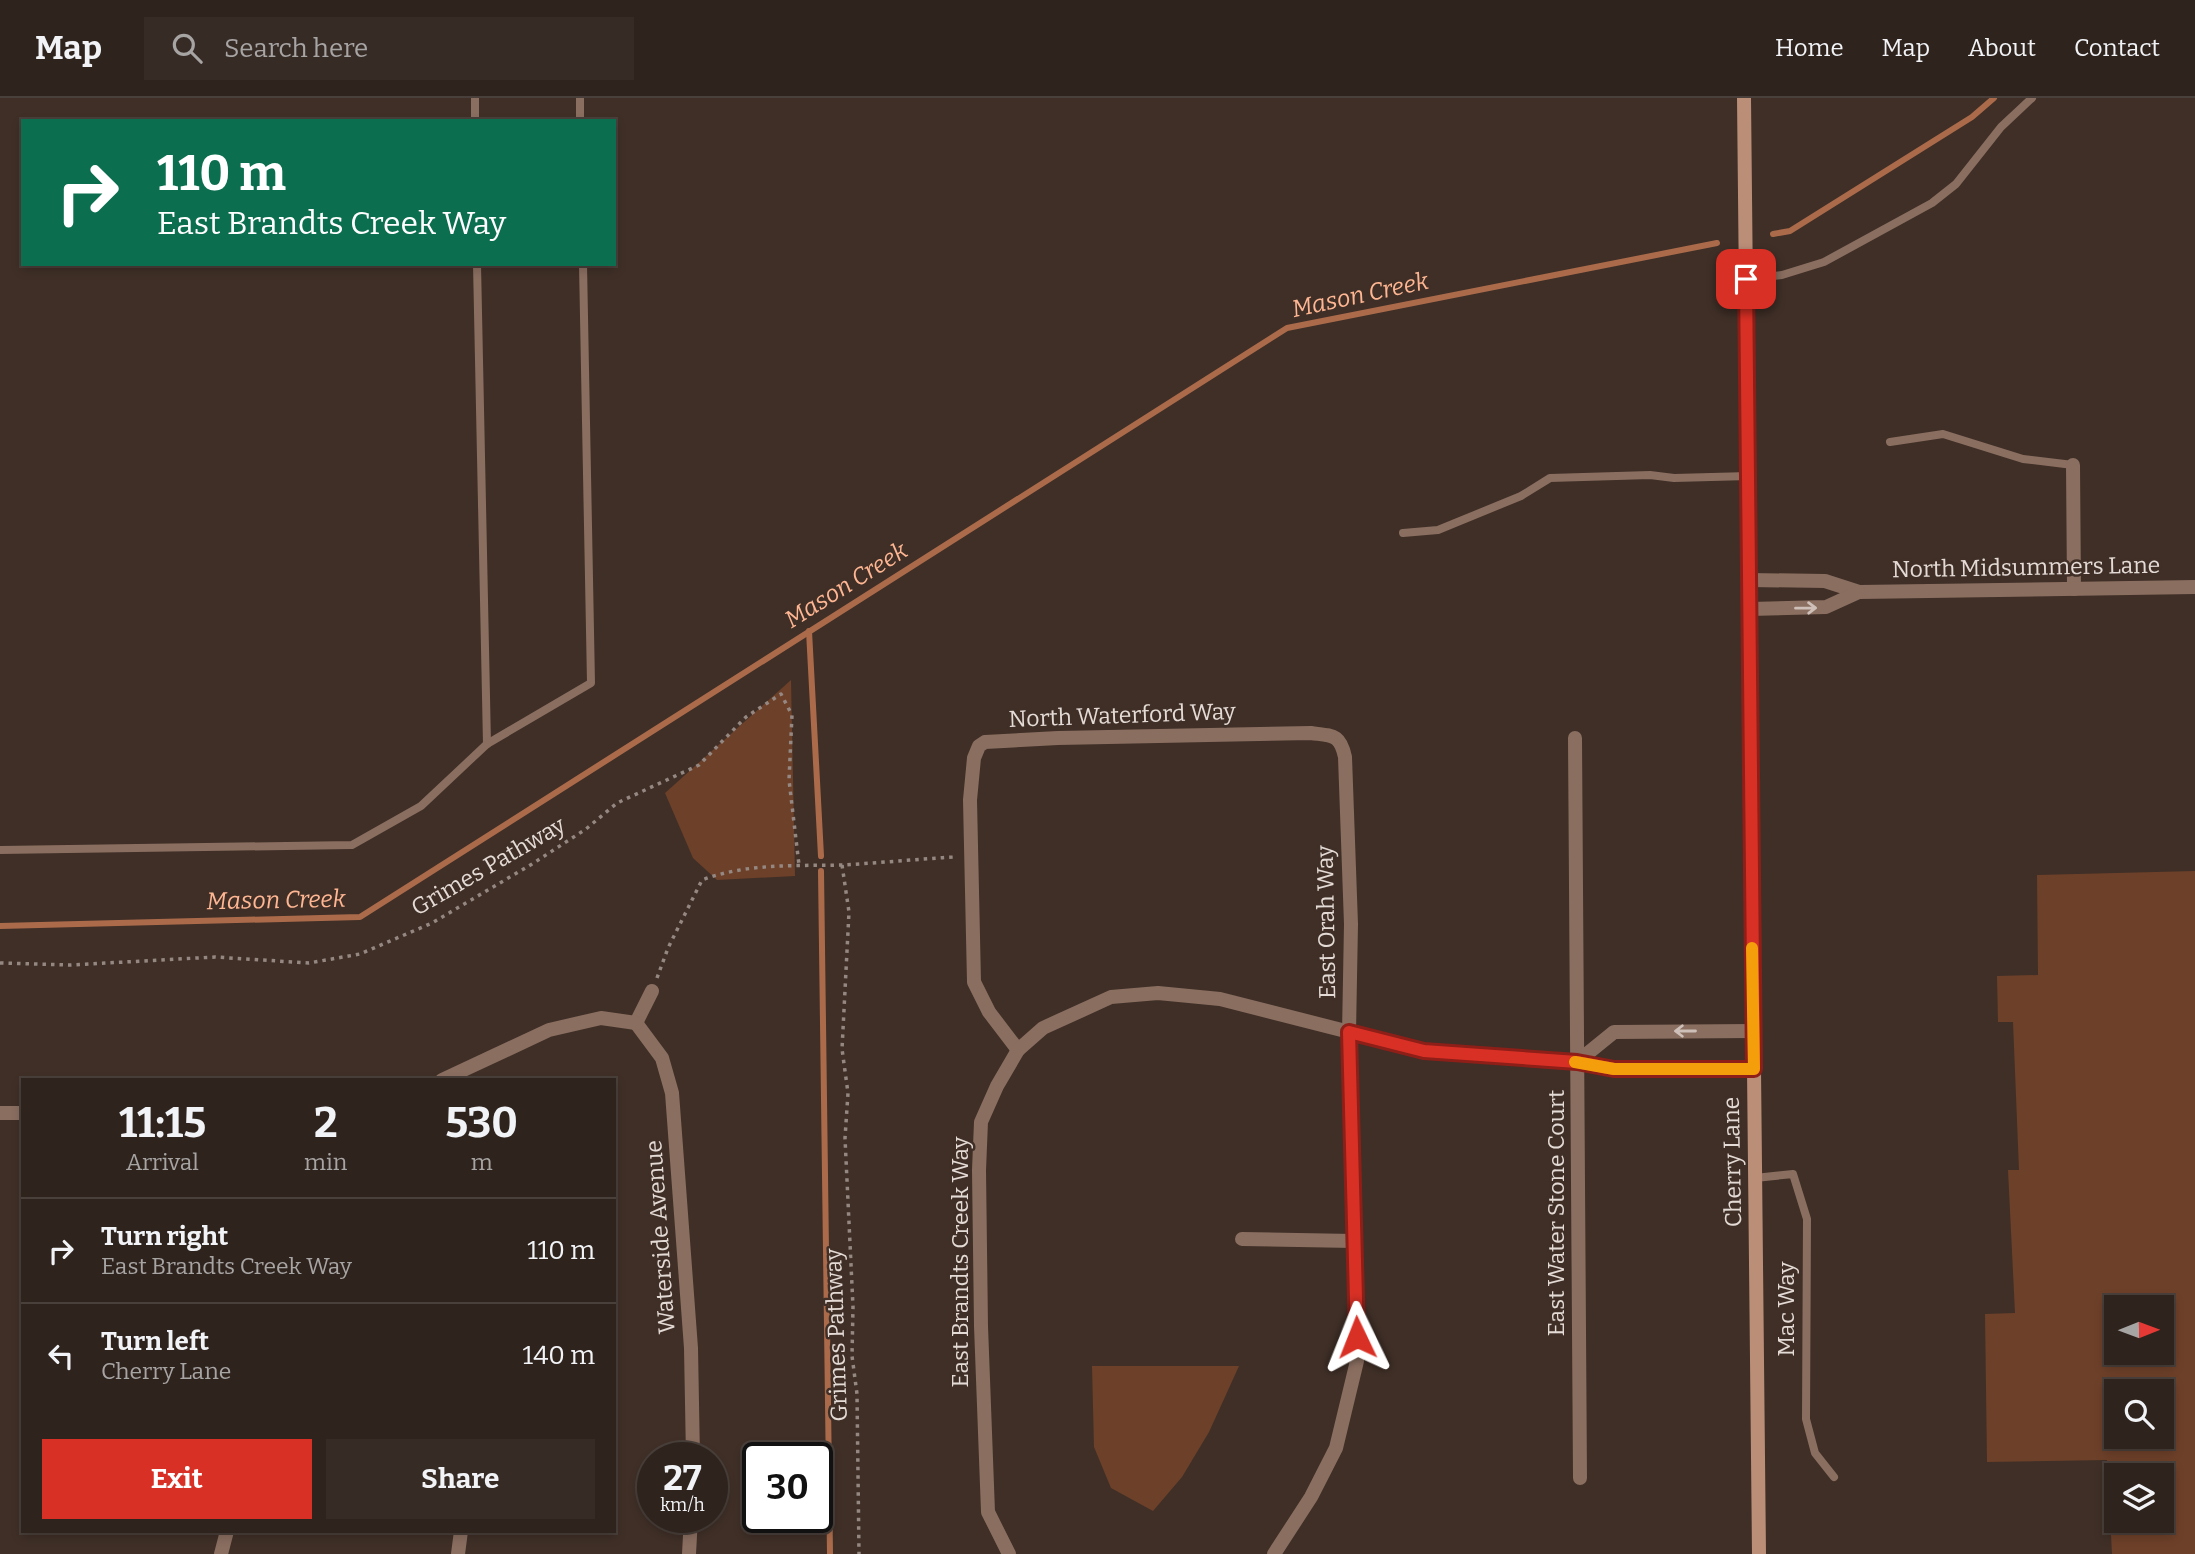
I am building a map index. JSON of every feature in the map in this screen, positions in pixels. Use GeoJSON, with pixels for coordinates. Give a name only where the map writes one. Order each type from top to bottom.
{"type":"FeatureCollection","features":[{"type":"Feature","properties":{"kind":"main road","name":"Cherry Lane"},"geometry":{"type":"LineString","coordinates":[[1744,98],[1759,1554]]}},
{"type":"Feature","properties":{"kind":"street"},"geometry":{"type":"LineString","coordinates":[[2073,465],[2074,589]]}},
{"type":"Feature","properties":{"kind":"street","name":"North Midsummers Lane"},"geometry":{"type":"LineString","coordinates":[[1749,580],[1825,580],[1859,592],[2195,587]]}},
{"type":"Feature","properties":{"kind":"street","name":"North Midsummers Lane"},"geometry":{"type":"LineString","coordinates":[[1750,609],[1826,607],[1859,592]]}},
{"type":"Feature","properties":{"kind":"street","name":"North Waterford Way"},"geometry":{"type":"LineString","coordinates":[[1018,1050],[989,1012],[974,982],[970,800],[974,758],[979,746],[985,742],[1058,738],[1298,734],[1334,736]]}},
{"type":"Feature","properties":{"kind":"street","name":"East Orah Way"},"geometry":{"type":"LineString","coordinates":[[1274,1554],[1311,1497],[1336,1448],[1357,1362],[1349,1032],[1351,924],[1345,757],[1342,743],[1334,736]]}},
{"type":"Feature","properties":{"kind":"street","name":"East Water Stone Court"},"geometry":{"type":"LineString","coordinates":[[1575,738],[1580,1478]]}},
{"type":"Feature","properties":{"kind":"street"},"geometry":{"type":"LineString","coordinates":[[446,1078],[549,1030],[601,1018],[636,1023],[652,991]]}},
{"type":"Feature","properties":{"kind":"street","name":"East Brandts Creek Way"},"geometry":{"type":"LineString","coordinates":[[1009,1554],[988,1512],[981,1326],[981,1122],[997,1086],[1018,1050],[1043,1028],[1111,997],[1158,993],[1220,999],[1424,1051],[1577,1062],[1614,1069],[1754,1069]]}},
{"type":"Feature","properties":{"kind":"street","name":"Waterside Avenue"},"geometry":{"type":"LineString","coordinates":[[636,1023],[662,1058],[672,1093],[691,1348],[693,1442]]}},
{"type":"Feature","properties":{"kind":"street"},"geometry":{"type":"LineString","coordinates":[[1577,1062],[1614,1032],[1753,1031]]}},
{"type":"Feature","properties":{"kind":"street"},"geometry":{"type":"LineString","coordinates":[[0,1113],[21,1113]]}},
{"type":"Feature","properties":{"kind":"street"},"geometry":{"type":"LineString","coordinates":[[1242,1239],[1354,1241]]}},
{"type":"Feature","properties":{"kind":"street"},"geometry":{"type":"LineString","coordinates":[[221,1554],[226,1533]]}},
{"type":"Feature","properties":{"kind":"street"},"geometry":{"type":"LineString","coordinates":[[458,1554],[461,1533]]}},
{"type":"Feature","properties":{"kind":"street"},"geometry":{"type":"LineString","coordinates":[[689,1554],[690,1533]]}},
{"type":"Feature","properties":{"kind":"lane"},"geometry":{"type":"LineString","coordinates":[[475,98],[475,119]]}},
{"type":"Feature","properties":{"kind":"lane"},"geometry":{"type":"LineString","coordinates":[[580,98],[580,119]]}},
{"type":"Feature","properties":{"kind":"lane"},"geometry":{"type":"LineString","coordinates":[[1746,279],[1783,275],[1824,262],[1932,203],[1956,184],[2001,127],[2032,98]]}},
{"type":"Feature","properties":{"kind":"lane"},"geometry":{"type":"LineString","coordinates":[[477,266],[487,744]]}},
{"type":"Feature","properties":{"kind":"lane"},"geometry":{"type":"LineString","coordinates":[[0,850],[352,845],[421,806],[487,744],[592,683],[583,266]]}},
{"type":"Feature","properties":{"kind":"lane"},"geometry":{"type":"LineString","coordinates":[[1889,442],[1943,434],[2023,459],[2073,465]]}},
{"type":"Feature","properties":{"kind":"lane"},"geometry":{"type":"LineString","coordinates":[[1404,533],[1438,530],[1521,496],[1550,478],[1749,476]]}},
{"type":"Feature","properties":{"kind":"lane","name":"Mac Way"},"geometry":{"type":"LineString","coordinates":[[1755,1178],[1793,1174],[1807,1219],[1806,1419],[1815,1453],[1834,1477]]}},
{"type":"Feature","properties":{"kind":"path","name":"Grimes Pathway"},"geometry":{"type":"LineString","coordinates":[[0,963],[71,965],[215,957],[309,963],[360,954],[432,923],[586,829],[617,803],[699,765],[746,717],[781,694],[792,715],[789,780],[799,865]]}},
{"type":"Feature","properties":{"kind":"path"},"geometry":{"type":"LineString","coordinates":[[652,991],[668,948],[702,880],[719,873],[799,865],[971,857]]}},
{"type":"Feature","properties":{"kind":"path","name":"Grimes Pathway"},"geometry":{"type":"LineString","coordinates":[[842,865],[849,912],[842,1049],[848,1093],[845,1138],[853,1307],[852,1356],[857,1394],[859,1554]]}},
{"type":"Feature","properties":{"kind":"shaded area"},"geometry":{"type":"Polygon","coordinates":[[[791,680],[795,876],[717,880],[693,858],[665,793],[791,680]]]}},
{"type":"Feature","properties":{"kind":"shaded area"},"geometry":{"type":"Polygon","coordinates":[[[2195,871],[2195,1554],[2112,1554],[2111,1533],[2174,1533],[2174,1463],[2107,1463],[2107,1460],[1987,1462],[1985,1314],[2015,1313],[2008,1170],[2019,1170],[2013,1022],[1998,1022],[1997,976],[2038,975],[2037,875],[2195,871]]]}},
{"type":"Feature","properties":{"kind":"shaded area"},"geometry":{"type":"Polygon","coordinates":[[[1092,1366],[1239,1366],[1209,1432],[1182,1477],[1153,1511],[1111,1488],[1094,1447],[1092,1366]]]}},
{"type":"Feature","properties":{"kind":"waterway","name":"Mason Creek"},"geometry":{"type":"LineString","coordinates":[[1773,234],[1790,231],[1972,117],[1994,98]]}},
{"type":"Feature","properties":{"kind":"waterway","name":"Mason Creek"},"geometry":{"type":"LineString","coordinates":[[0,926],[360,917],[1287,328],[1717,243]]}},
{"type":"Feature","properties":{"kind":"waterway"},"geometry":{"type":"LineString","coordinates":[[809,631],[821,856]]}},
{"type":"Feature","properties":{"kind":"waterway"},"geometry":{"type":"LineString","coordinates":[[821,871],[830,1554]]}},
{"type":"Feature","properties":{"kind":"slow traffic"},"geometry":{"type":"LineString","coordinates":[[1575,1062],[1614,1069],[1754,1069],[1752,948]]}},
{"type":"Feature","properties":{"kind":"route"},"geometry":{"type":"LineString","coordinates":[[1357,1337],[1349,1032],[1424,1051],[1577,1062],[1614,1069],[1754,1069],[1746,279]]}}]}
